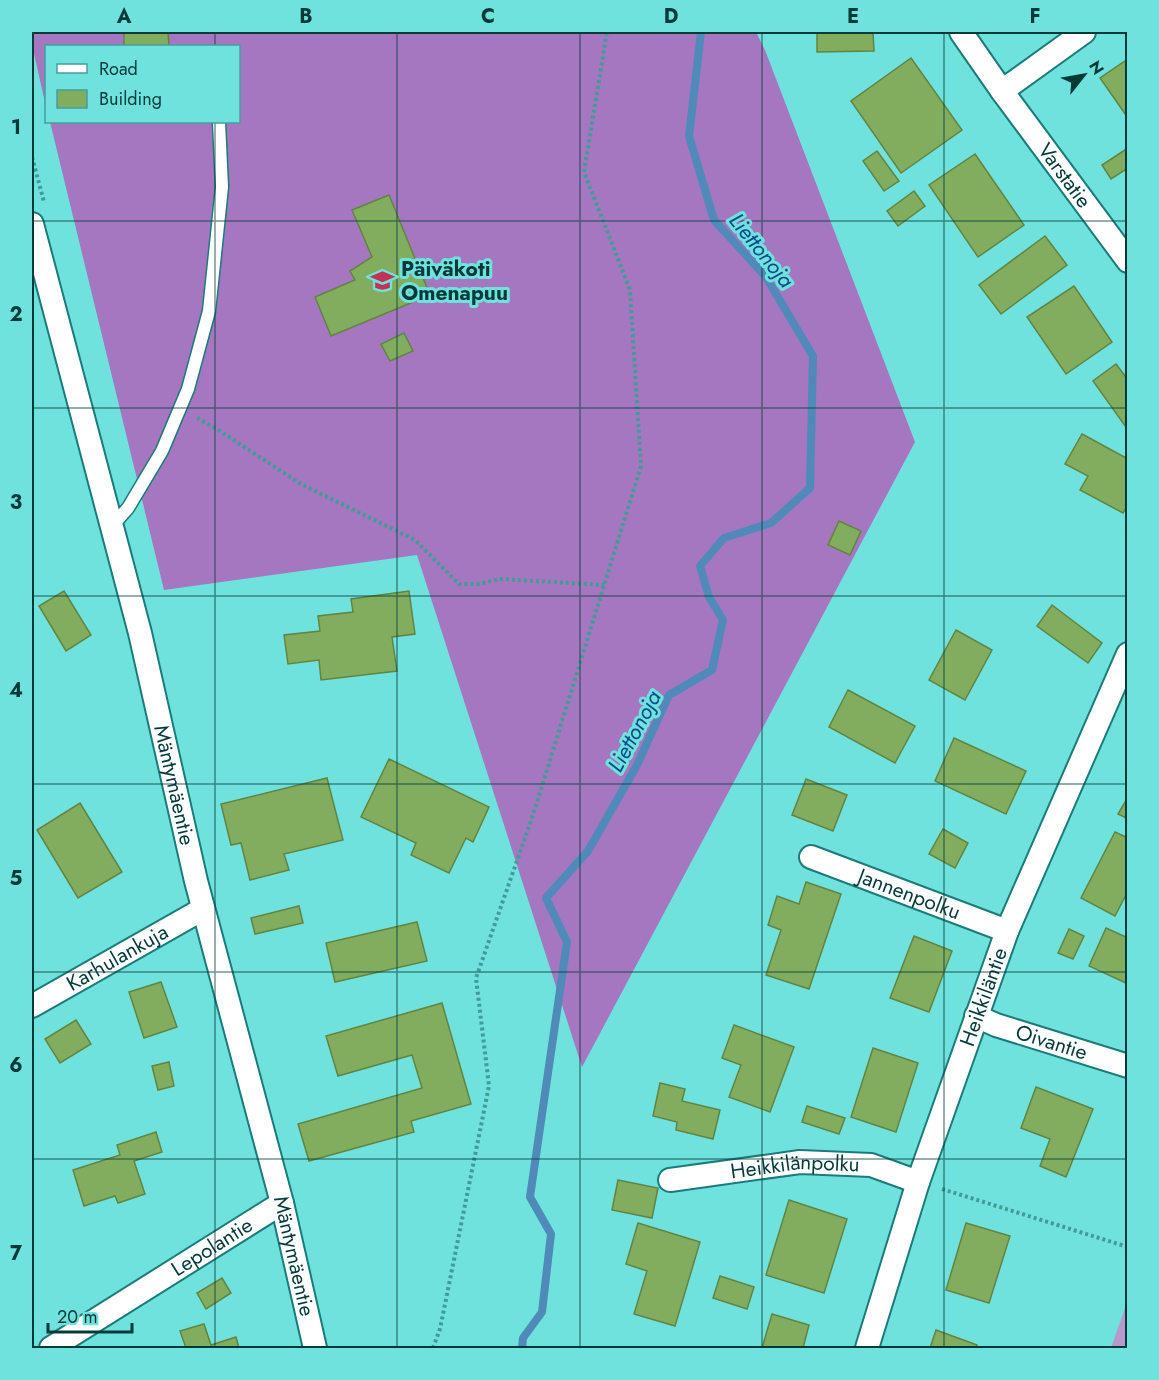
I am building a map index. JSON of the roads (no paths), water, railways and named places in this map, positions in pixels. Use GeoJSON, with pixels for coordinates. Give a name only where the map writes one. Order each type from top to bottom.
{"type":"FeatureCollection","features":[{"type":"Feature","properties":{"kind":"street","name":"Varstatie"},"geometry":{"type":"LineString","coordinates":[[961,32],[1128,261]]}},
{"type":"Feature","properties":{"kind":"street"},"geometry":{"type":"LineString","coordinates":[[1002,91],[1084,32]]}},
{"type":"Feature","properties":{"kind":"street","name":"Mäntymäentie"},"geometry":{"type":"LineString","coordinates":[[32,224],[140,633],[203,909],[282,1203],[315,1348]]}},
{"type":"Feature","properties":{"kind":"street","name":"Heikkiläntie"},"geometry":{"type":"LineString","coordinates":[[867,1348],[918,1182],[1007,931],[1128,654]]}},
{"type":"Feature","properties":{"kind":"street","name":"Jannenpolku"},"geometry":{"type":"LineString","coordinates":[[811,857],[1007,931]]}},
{"type":"Feature","properties":{"kind":"street","name":"Karhulankuja"},"geometry":{"type":"LineString","coordinates":[[32,1006],[203,909]]}},
{"type":"Feature","properties":{"kind":"street","name":"Oivantie"},"geometry":{"type":"LineString","coordinates":[[976,1016],[996,1025],[1128,1066]]}},
{"type":"Feature","properties":{"kind":"street","name":"Heikkilänpolku"},"geometry":{"type":"LineString","coordinates":[[670,1180],[800,1162],[871,1165],[918,1182]]}},
{"type":"Feature","properties":{"kind":"street","name":"Lepolantie"},"geometry":{"type":"LineString","coordinates":[[51,1348],[282,1203]]}},
{"type":"Feature","properties":{"kind":"lane"},"geometry":{"type":"LineString","coordinates":[[112,526],[128,508],[162,451],[188,389],[208,311],[222,187],[219,123]]}},
{"type":"Feature","properties":{"kind":"waterway","name":"Liettonoja"},"geometry":{"type":"LineString","coordinates":[[522,1348],[523,1338],[542,1312],[551,1234],[530,1197],[567,942],[546,898],[588,851],[637,765],[669,695],[712,670],[723,620],[709,597],[700,566],[724,538],[771,523],[810,488],[813,356],[766,277],[714,220],[689,136],[701,32]]}},
{"type":"Feature","properties":{"kind":"place","name":"Päiväkoti Omenapuu"},"geometry":{"type":"Point","coordinates":[383,281]}}]}
